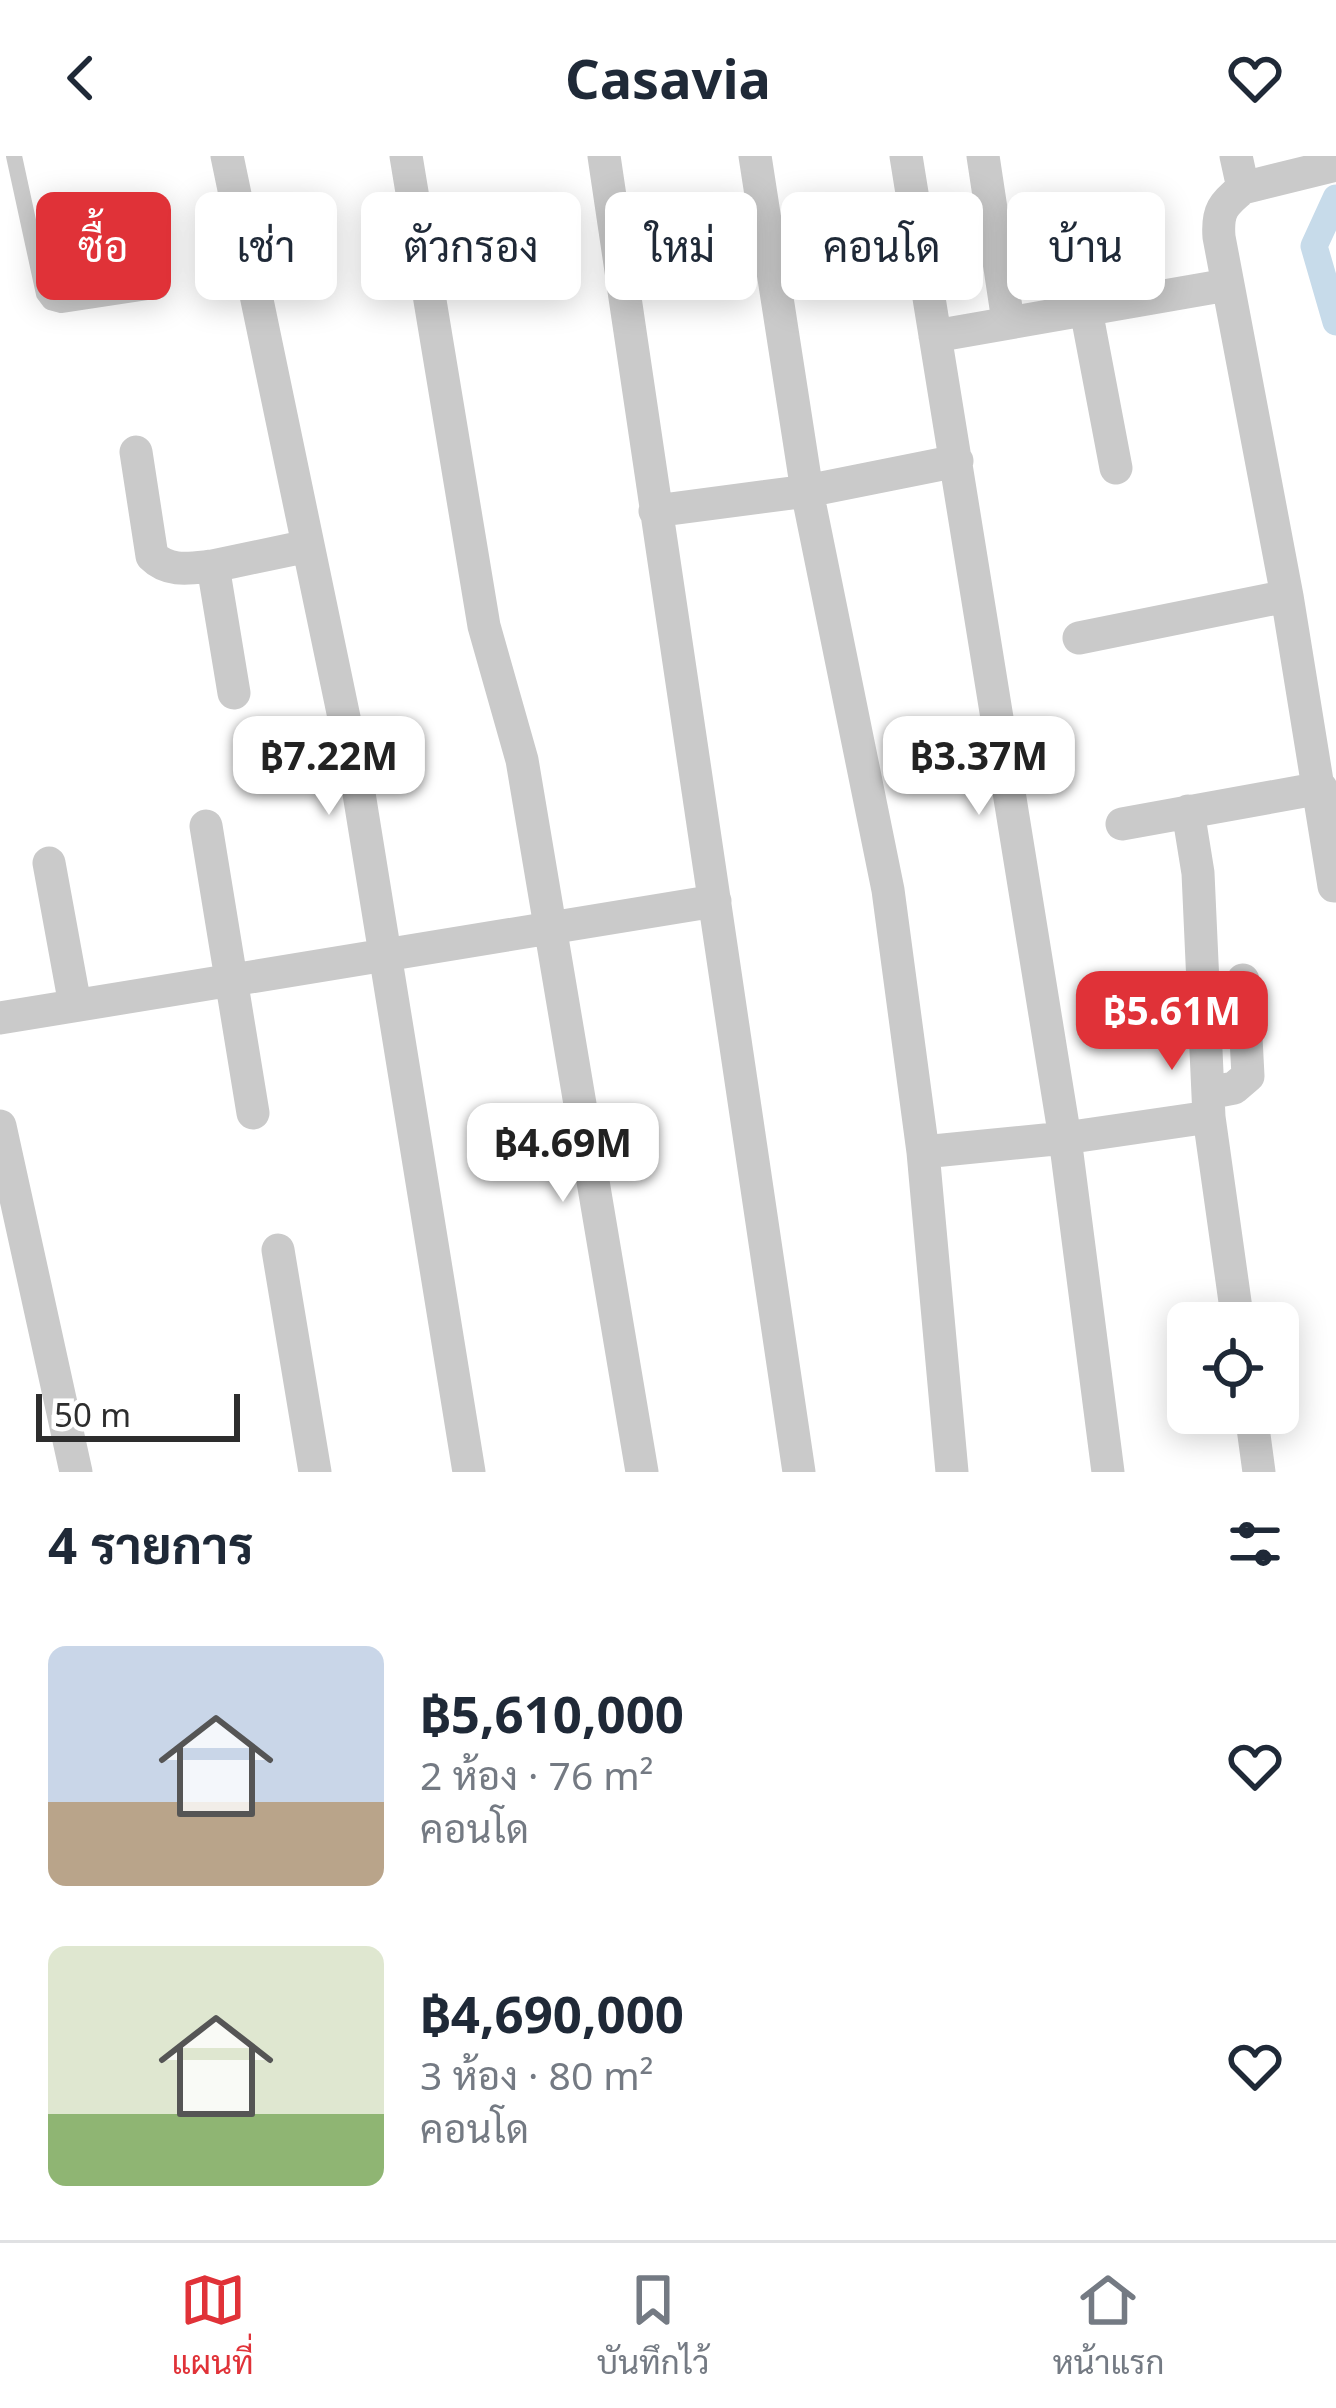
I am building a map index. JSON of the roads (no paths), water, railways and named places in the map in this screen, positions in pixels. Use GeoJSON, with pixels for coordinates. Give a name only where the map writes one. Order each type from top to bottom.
{"type":"FeatureCollection","features":[{"type":"Feature","properties":{"kind":"street"},"geometry":{"type":"LineString","coordinates":[[227,156],[356,776],[470,1472]]}},
{"type":"Feature","properties":{"kind":"street"},"geometry":{"type":"LineString","coordinates":[[406,156],[484,626],[522,760],[642,1472]]}},
{"type":"Feature","properties":{"kind":"street"},"geometry":{"type":"LineString","coordinates":[[604,156],[799,1472]]}},
{"type":"Feature","properties":{"kind":"street"},"geometry":{"type":"LineString","coordinates":[[755,156],[807,490],[888,890],[923,1152],[952,1472]]}},
{"type":"Feature","properties":{"kind":"street"},"geometry":{"type":"LineString","coordinates":[[906,156],[1065,1138],[1108,1472]]}},
{"type":"Feature","properties":{"kind":"street"},"geometry":{"type":"LineString","coordinates":[[983,156],[1008,321]]}},
{"type":"Feature","properties":{"kind":"street"},"geometry":{"type":"LineString","coordinates":[[1321,170],[1240,172],[1217,217],[1321,788],[1334,886]]}},
{"type":"Feature","properties":{"kind":"street"},"geometry":{"type":"LineString","coordinates":[[934,336],[1227,285]]}},
{"type":"Feature","properties":{"kind":"street"},"geometry":{"type":"LineString","coordinates":[[1086,310],[1116,468]]}},
{"type":"Feature","properties":{"kind":"street"},"geometry":{"type":"LineString","coordinates":[[136,452],[152,556],[161,565],[179,569],[213,566],[308,546]]}},
{"type":"Feature","properties":{"kind":"street"},"geometry":{"type":"LineString","coordinates":[[656,511],[807,490],[957,461]]}},
{"type":"Feature","properties":{"kind":"street"},"geometry":{"type":"LineString","coordinates":[[213,566],[234,693]]}},
{"type":"Feature","properties":{"kind":"street"},"geometry":{"type":"LineString","coordinates":[[1079,638],[1287,596]]}},
{"type":"Feature","properties":{"kind":"street"},"geometry":{"type":"LineString","coordinates":[[1122,824],[1321,788]]}},
{"type":"Feature","properties":{"kind":"street"},"geometry":{"type":"LineString","coordinates":[[1188,812],[1199,885],[1209,1105],[1235,1302]]}},
{"type":"Feature","properties":{"kind":"street"},"geometry":{"type":"LineString","coordinates":[[206,826],[253,1113]]}},
{"type":"Feature","properties":{"kind":"street"},"geometry":{"type":"LineString","coordinates":[[49,863],[75,1005]]}},
{"type":"Feature","properties":{"kind":"street"},"geometry":{"type":"LineString","coordinates":[[0,1018],[715,901]]}},
{"type":"Feature","properties":{"kind":"street"},"geometry":{"type":"LineString","coordinates":[[923,1152],[1065,1138],[1209,1105],[1248,1076],[1243,980]]}},
{"type":"Feature","properties":{"kind":"street"},"geometry":{"type":"LineString","coordinates":[[0,1126],[76,1472]]}},
{"type":"Feature","properties":{"kind":"street"},"geometry":{"type":"LineString","coordinates":[[278,1250],[315,1472]]}},
{"type":"Feature","properties":{"kind":"street"},"geometry":{"type":"LineString","coordinates":[[1254,1434],[1259,1472]]}},
{"type":"Feature","properties":{"kind":"lane"},"geometry":{"type":"LineString","coordinates":[[14,156],[36,257]]}},
{"type":"Feature","properties":{"kind":"lane"},"geometry":{"type":"LineString","coordinates":[[48,300],[61,305],[94,300]]}},
{"type":"Feature","properties":{"kind":"waterway"},"geometry":{"type":"LineString","coordinates":[[1336,198],[1314,246],[1336,322]]}}]}
